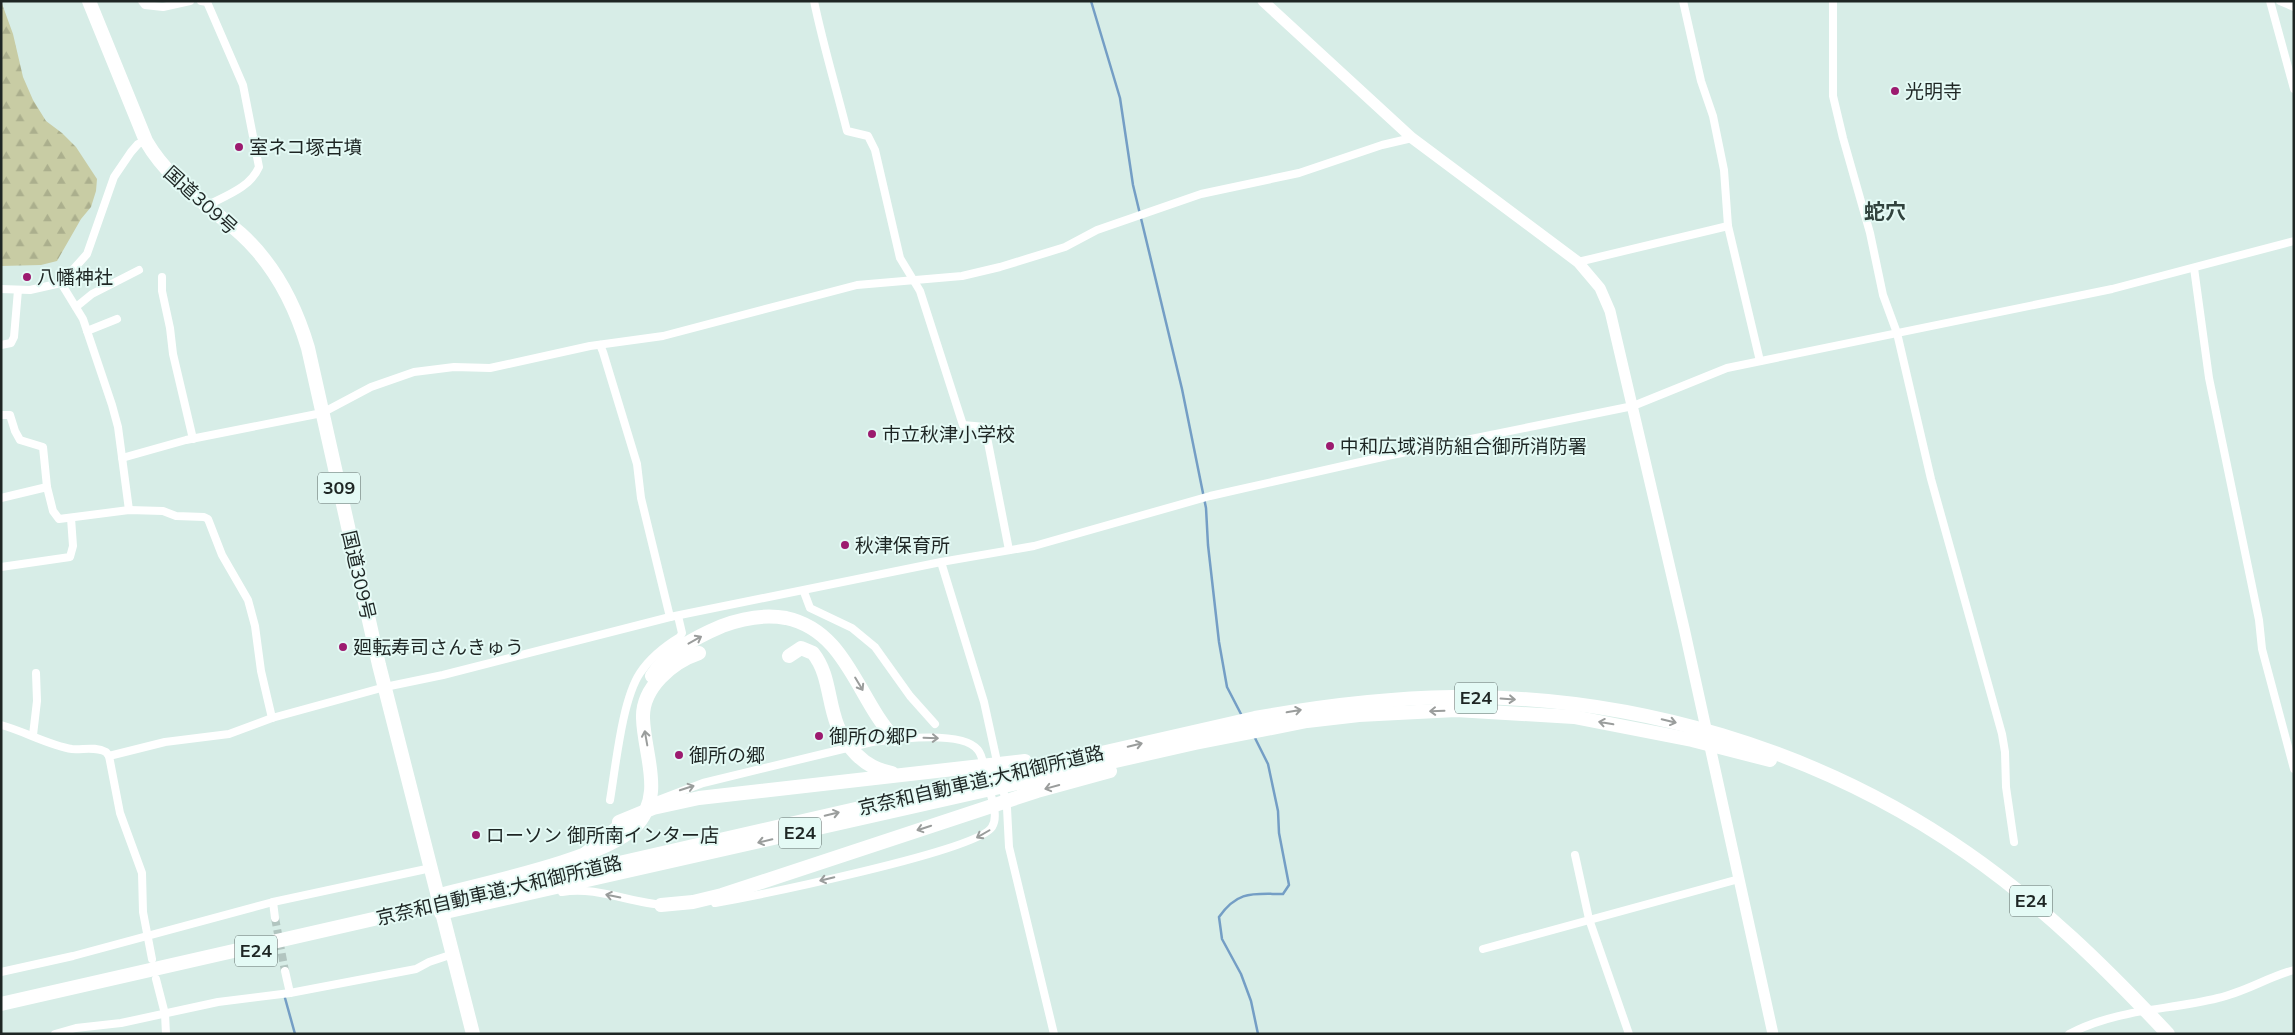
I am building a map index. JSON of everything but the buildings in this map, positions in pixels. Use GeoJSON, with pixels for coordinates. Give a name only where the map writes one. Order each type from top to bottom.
{"type":"FeatureCollection","features":[{"type":"Feature","properties":{"kind":"highway","name":"国道309号"},"geometry":{"type":"LineString","coordinates":[[89,1],[146,141],[163,167],[206,206],[241,234],[279,279],[302,330],[385,687],[473,1034]]}},
{"type":"Feature","properties":{"kind":"highway"},"geometry":{"type":"LineString","coordinates":[[421,909],[616,841],[634,828],[640,820],[650,798],[652,786],[650,758],[643,718],[644,695],[652,675],[666,659],[701,636],[740,620],[772,616],[805,624],[832,644],[846,663],[883,724],[896,739]]}},
{"type":"Feature","properties":{"kind":"highway"},"geometry":{"type":"LineString","coordinates":[[846,663],[832,651],[812,644],[798,646],[789,656],[802,648],[809,650],[816,657],[823,673],[834,718],[844,741],[858,757],[873,768],[910,775],[981,779]]}},
{"type":"Feature","properties":{"kind":"highway"},"geometry":{"type":"LineString","coordinates":[[643,718],[648,696],[659,679],[684,660],[699,653]]}},
{"type":"Feature","properties":{"kind":"highway","name":"京奈和自動車道;大和御所道路"},"geometry":{"type":"LineString","coordinates":[[90,984],[421,909],[615,870],[981,779],[1058,757],[1070,759],[1304,709],[1406,699],[1504,698],[1600,707],[1693,727],[1788,757],[1872,796],[1966,852],[2042,910],[2106,970],[2168,1034]]}},
{"type":"Feature","properties":{"kind":"highway","name":"京奈和自動車道;大和御所道路"},"geometry":{"type":"LineString","coordinates":[[981,779],[1307,721],[1410,712],[1504,712],[1574,717],[1692,740],[1784,764],[1872,796]]}},
{"type":"Feature","properties":{"kind":"highway"},"geometry":{"type":"LineString","coordinates":[[661,905],[693,902],[722,895],[1037,791],[1268,729]]}},
{"type":"Feature","properties":{"kind":"highway"},"geometry":{"type":"LineString","coordinates":[[619,822],[653,808],[699,798],[910,775]]}},
{"type":"Feature","properties":{"kind":"highway","name":"京奈和自動車道;大和御所道路"},"geometry":{"type":"LineString","coordinates":[[1,1004],[421,909]]}},
{"type":"Feature","properties":{"kind":"street"},"geometry":{"type":"LineString","coordinates":[[142,1],[145,5],[163,8],[190,1]]}},
{"type":"Feature","properties":{"kind":"street"},"geometry":{"type":"LineString","coordinates":[[202,1],[207,2],[243,85],[259,167],[255,176],[249,182],[206,206]]}},
{"type":"Feature","properties":{"kind":"street"},"geometry":{"type":"LineString","coordinates":[[814,1],[825,52],[835,82],[847,131],[868,136],[875,150],[900,258],[920,292],[964,425],[985,427],[1009,550]]}},
{"type":"Feature","properties":{"kind":"street"},"geometry":{"type":"LineString","coordinates":[[1263,1],[1412,138],[1578,262],[1600,288],[1610,311],[1633,406],[1773,1034]]}},
{"type":"Feature","properties":{"kind":"street"},"geometry":{"type":"LineString","coordinates":[[1683,1],[1701,81],[1713,116],[1724,170],[1728,226],[1760,360]]}},
{"type":"Feature","properties":{"kind":"street"},"geometry":{"type":"LineString","coordinates":[[1833,1],[1833,96],[1870,233],[1883,295],[1897,333],[1931,479],[2002,734],[2005,752],[2006,787],[2014,842]]}},
{"type":"Feature","properties":{"kind":"street"},"geometry":{"type":"LineString","coordinates":[[2270,1],[2294,89]]}},
{"type":"Feature","properties":{"kind":"street"},"geometry":{"type":"LineString","coordinates":[[2280,1],[2294,7]]}},
{"type":"Feature","properties":{"kind":"street"},"geometry":{"type":"LineString","coordinates":[[122,458],[193,439],[322,413],[371,387],[414,372],[454,367],[490,368],[600,345],[663,336],[857,285],[962,276],[1023,262],[1064,247],[1097,230],[1201,194],[1299,173],[1382,145],[1412,138]]}},
{"type":"Feature","properties":{"kind":"street"},"geometry":{"type":"LineString","coordinates":[[1,289],[18,290],[48,287],[61,283],[87,254],[114,177],[138,144],[146,141]]}},
{"type":"Feature","properties":{"kind":"street"},"geometry":{"type":"LineString","coordinates":[[1578,262],[1728,226]]}},
{"type":"Feature","properties":{"kind":"street"},"geometry":{"type":"LineString","coordinates":[[109,756],[165,742],[229,734],[272,718],[385,687],[443,675],[674,617],[804,592],[941,562],[1009,550],[1092,530],[1210,496],[1387,456],[1633,406],[1727,368],[2102,291],[2294,241]]}},
{"type":"Feature","properties":{"kind":"street"},"geometry":{"type":"LineString","coordinates":[[2194,268],[2209,378],[2259,620],[2262,649],[2294,769]]}},
{"type":"Feature","properties":{"kind":"street"},"geometry":{"type":"LineString","coordinates":[[76,307],[92,294],[139,270]]}},
{"type":"Feature","properties":{"kind":"street"},"geometry":{"type":"LineString","coordinates":[[162,277],[162,291],[170,328],[173,354],[193,439]]}},
{"type":"Feature","properties":{"kind":"street"},"geometry":{"type":"LineString","coordinates":[[61,283],[76,307],[112,405],[129,510]]}},
{"type":"Feature","properties":{"kind":"street"},"geometry":{"type":"LineString","coordinates":[[1,345],[11,343],[14,337],[18,290]]}},
{"type":"Feature","properties":{"kind":"street"},"geometry":{"type":"LineString","coordinates":[[86,331],[117,320]]}},
{"type":"Feature","properties":{"kind":"street"},"geometry":{"type":"LineString","coordinates":[[600,345],[637,464],[641,498],[674,617],[682,633],[680,637],[651,660],[640,673],[631,691],[610,800]]}},
{"type":"Feature","properties":{"kind":"street"},"geometry":{"type":"LineString","coordinates":[[1,415],[10,415],[20,440],[43,447],[47,487],[55,515],[59,518],[129,510],[163,511],[176,516],[204,517],[208,519],[222,555],[248,600],[255,626],[261,672],[272,718]]}},
{"type":"Feature","properties":{"kind":"street"},"geometry":{"type":"LineString","coordinates":[[1,498],[47,487]]}},
{"type":"Feature","properties":{"kind":"street"},"geometry":{"type":"LineString","coordinates":[[1,567],[70,557],[73,546],[71,518]]}},
{"type":"Feature","properties":{"kind":"street"},"geometry":{"type":"LineString","coordinates":[[941,562],[984,702],[1007,808],[1009,847],[1054,1034]]}},
{"type":"Feature","properties":{"kind":"street"},"geometry":{"type":"LineString","coordinates":[[804,592],[810,608],[852,628],[875,647],[910,696],[935,724]]}},
{"type":"Feature","properties":{"kind":"street"},"geometry":{"type":"LineString","coordinates":[[33,735],[37,701],[36,673]]}},
{"type":"Feature","properties":{"kind":"street"},"geometry":{"type":"LineString","coordinates":[[1,726],[71,749],[103,750],[109,756],[120,813],[142,873],[143,912],[152,959]]}},
{"type":"Feature","properties":{"kind":"street"},"geometry":{"type":"LineString","coordinates":[[439,899],[550,871],[562,866],[619,822],[654,801],[696,786],[838,750],[896,739],[947,739],[970,744],[978,749],[982,758],[995,813],[993,827],[987,833],[930,854],[751,896],[695,905],[661,905],[580,890],[556,893],[443,918]]}},
{"type":"Feature","properties":{"kind":"street"},"geometry":{"type":"LineString","coordinates":[[584,850],[579,863],[580,876],[586,885],[595,892]]}},
{"type":"Feature","properties":{"kind":"street"},"geometry":{"type":"LineString","coordinates":[[1575,855],[1589,920],[1629,1034]]}},
{"type":"Feature","properties":{"kind":"street"},"geometry":{"type":"LineString","coordinates":[[1,972],[147,936],[273,902],[431,868]]}},
{"type":"Feature","properties":{"kind":"street"},"geometry":{"type":"LineString","coordinates":[[1483,949],[1739,879]]}},
{"type":"Feature","properties":{"kind":"street"},"geometry":{"type":"LineString","coordinates":[[273,902],[275,918]]}},
{"type":"Feature","properties":{"kind":"street"},"geometry":{"type":"LineString","coordinates":[[55,1034],[76,1028],[121,1023],[218,1002],[290,993],[416,970],[429,962],[453,954]]}},
{"type":"Feature","properties":{"kind":"street"},"geometry":{"type":"LineString","coordinates":[[2069,1034],[2090,1023],[2132,1011],[2221,998],[2257,985],[2275,975],[2294,970]]}},
{"type":"Feature","properties":{"kind":"street"},"geometry":{"type":"LineString","coordinates":[[285,971],[290,993]]}},
{"type":"Feature","properties":{"kind":"street"},"geometry":{"type":"LineString","coordinates":[[156,979],[165,1014],[166,1034]]}},
{"type":"Feature","properties":{"kind":"green space"},"geometry":{"type":"Polygon","coordinates":[[[1,1],[13,34],[23,77],[33,100],[46,121],[76,147],[97,179],[96,191],[91,207],[81,219],[57,261],[41,265],[1,266],[1,1]]]}},
{"type":"Feature","properties":{"kind":"waterway"},"geometry":{"type":"LineString","coordinates":[[1091,1],[1120,98],[1133,185],[1182,389],[1206,508],[1208,545],[1219,642],[1227,687],[1242,716]]}},
{"type":"Feature","properties":{"kind":"waterway"},"geometry":{"type":"LineString","coordinates":[[1254,736],[1268,764],[1278,811],[1279,833],[1289,885],[1283,894],[1255,894],[1240,898],[1226,908],[1219,917],[1222,939],[1241,974],[1251,1001],[1258,1034]]}},
{"type":"Feature","properties":{"kind":"waterway"},"geometry":{"type":"LineString","coordinates":[[285,998],[295,1034]]}},
{"type":"Feature","properties":{"kind":"tunnel"},"geometry":{"type":"LineString","coordinates":[[275,918],[285,971]]}},
{"type":"Feature","properties":{"kind":"place","name":"光明寺"},"geometry":{"type":"Point","coordinates":[1895,91]}},
{"type":"Feature","properties":{"kind":"place","name":"室ネコ塚古墳"},"geometry":{"type":"Point","coordinates":[239,147]}},
{"type":"Feature","properties":{"kind":"place","name":"八幡神社"},"geometry":{"type":"Point","coordinates":[27,277]}},
{"type":"Feature","properties":{"kind":"place","name":"市立秋津小学校"},"geometry":{"type":"Point","coordinates":[872,434]}},
{"type":"Feature","properties":{"kind":"place","name":"中和広域消防組合御所消防署"},"geometry":{"type":"Point","coordinates":[1330,446]}},
{"type":"Feature","properties":{"kind":"place","name":"秋津保育所"},"geometry":{"type":"Point","coordinates":[845,545]}},
{"type":"Feature","properties":{"kind":"place","name":"廻転寿司さんきゅう"},"geometry":{"type":"Point","coordinates":[343,647]}},
{"type":"Feature","properties":{"kind":"place","name":"御所の郷P"},"geometry":{"type":"Point","coordinates":[819,736]}},
{"type":"Feature","properties":{"kind":"place","name":"御所の郷"},"geometry":{"type":"Point","coordinates":[679,755]}},
{"type":"Feature","properties":{"kind":"place","name":"ローソン 御所南インター店"},"geometry":{"type":"Point","coordinates":[476,835]}},
{"type":"Feature","properties":{"kind":"district","name":"蛇穴"},"geometry":{"type":"Point","coordinates":[1885,212]}}]}
